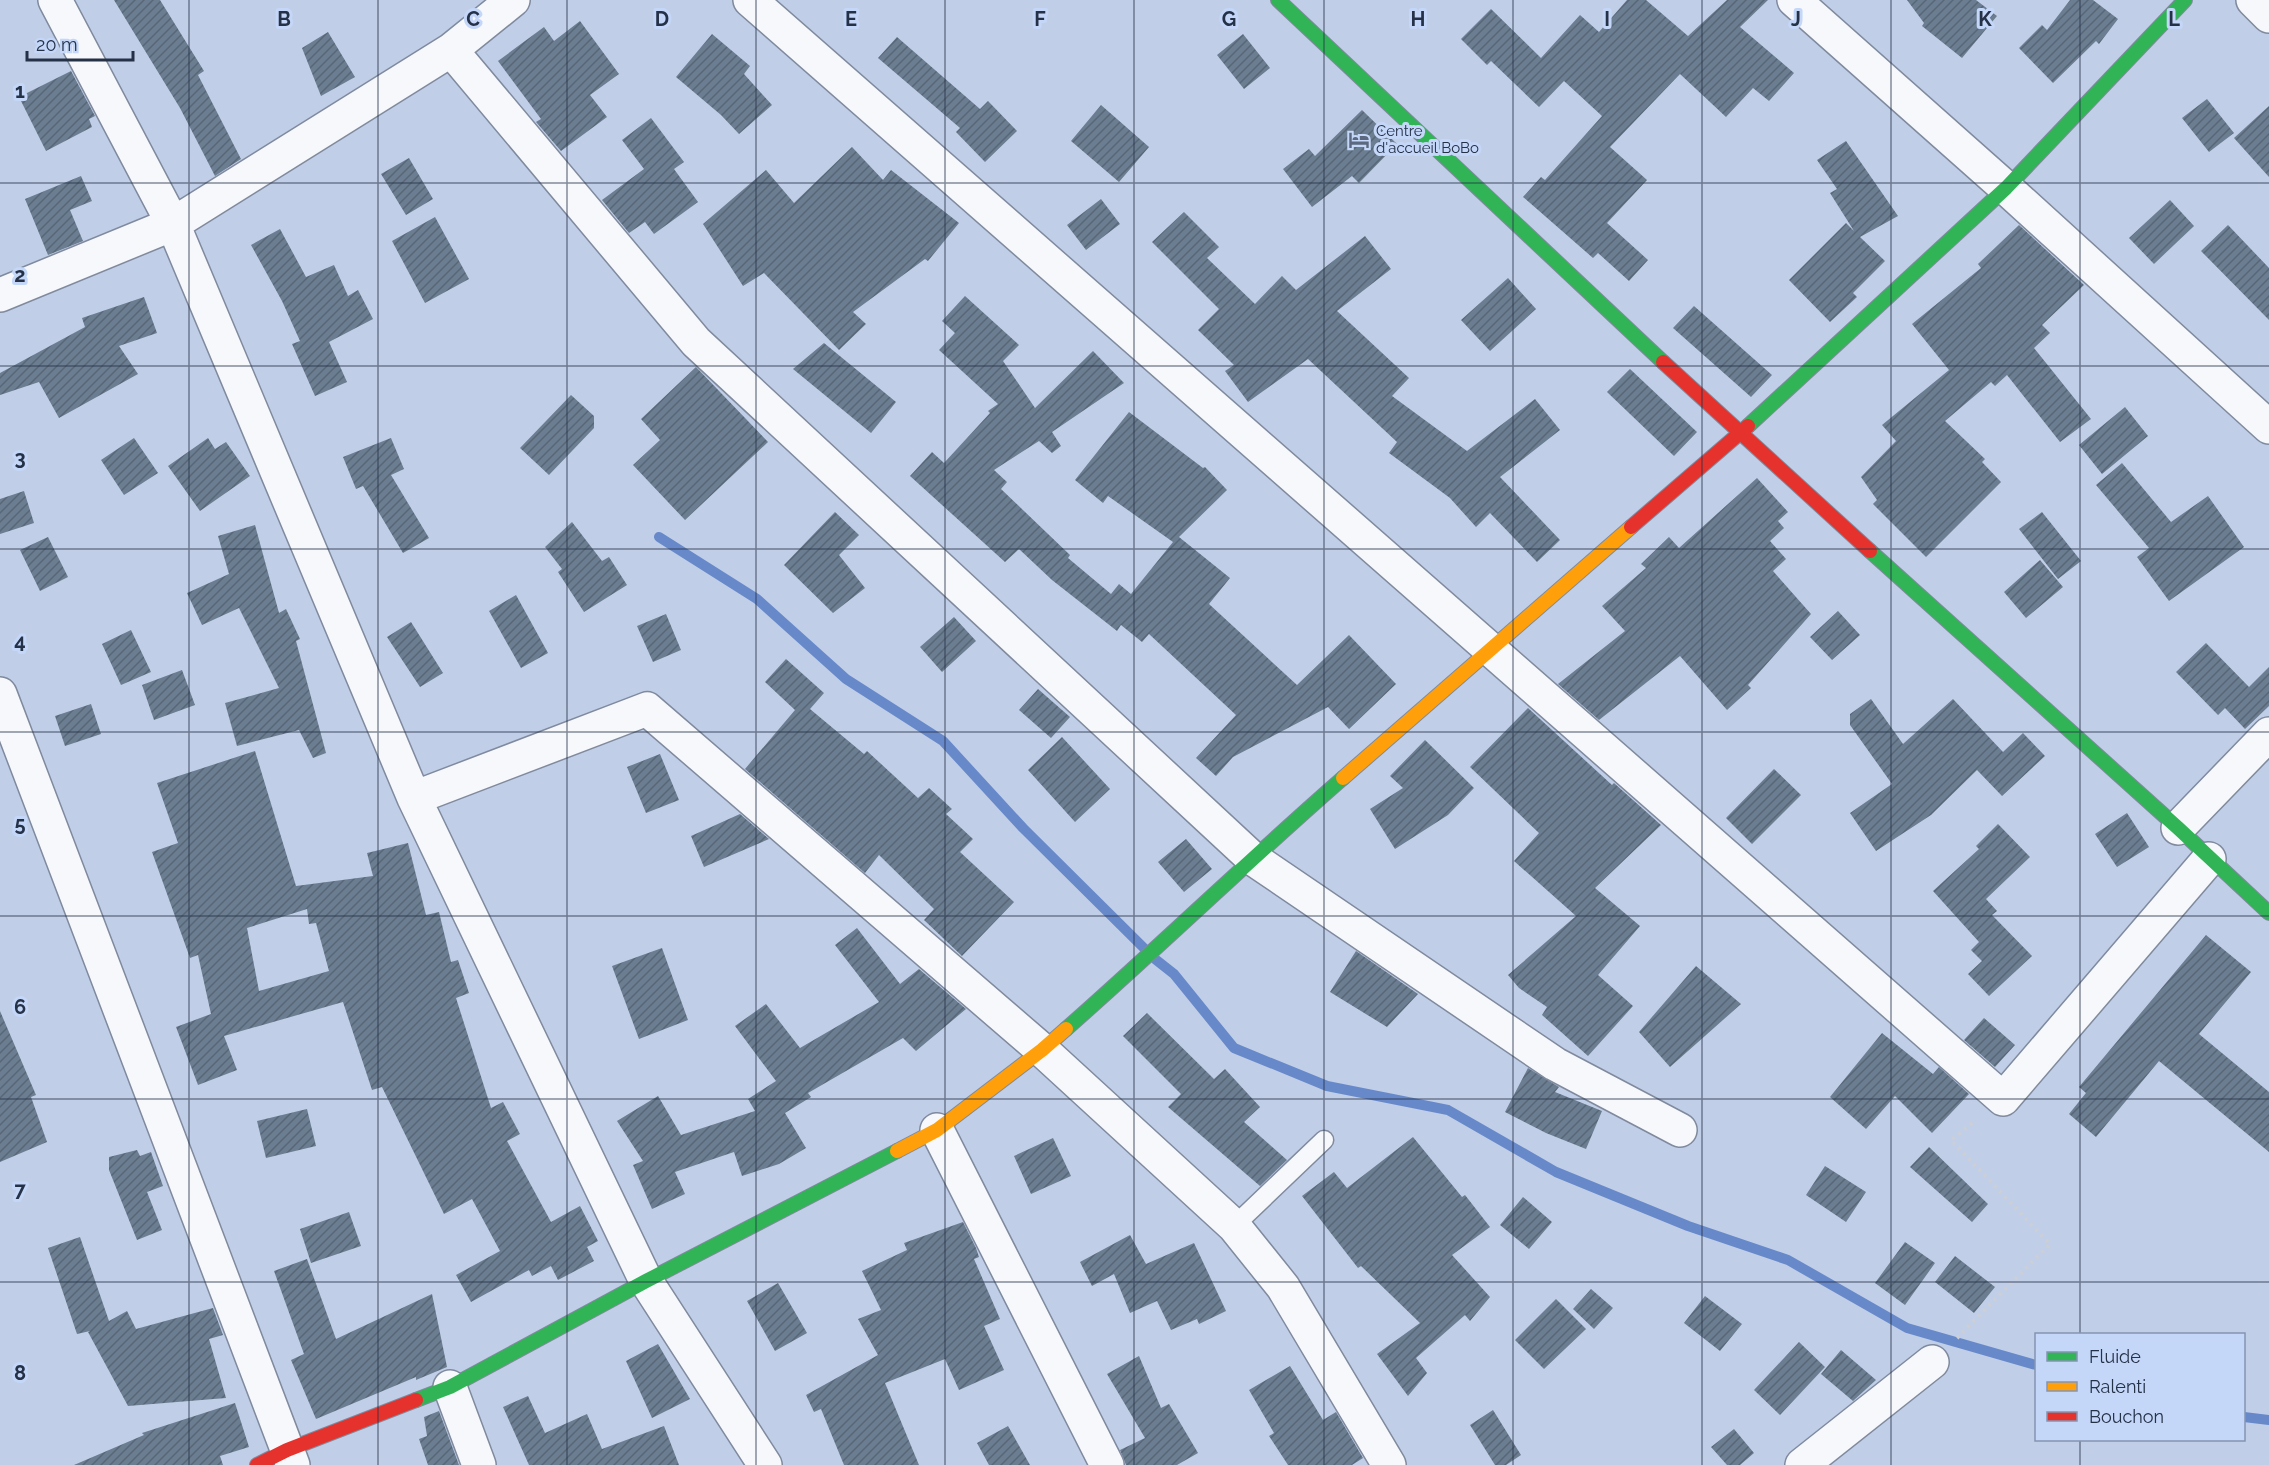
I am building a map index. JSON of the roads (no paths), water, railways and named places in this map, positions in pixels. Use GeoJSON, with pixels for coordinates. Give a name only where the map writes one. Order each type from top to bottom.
{"type":"FeatureCollection","features":[{"type":"Feature","properties":{"kind":"street"},"geometry":{"type":"LineString","coordinates":[[55,0],[173,224],[414,798],[646,1281],[765,1465]]}},
{"type":"Feature","properties":{"kind":"street"},"geometry":{"type":"LineString","coordinates":[[0,296],[173,224],[451,50],[513,0]]}},
{"type":"Feature","properties":{"kind":"street"},"geometry":{"type":"LineString","coordinates":[[750,0],[2003,1099],[2210,859]]}},
{"type":"Feature","properties":{"kind":"street"},"geometry":{"type":"LineString","coordinates":[[1278,0],[1739,434],[2178,828],[2269,913]]}},
{"type":"Feature","properties":{"kind":"street"},"geometry":{"type":"LineString","coordinates":[[1794,0],[2006,188],[2269,428]]}},
{"type":"Feature","properties":{"kind":"street"},"geometry":{"type":"LineString","coordinates":[[257,1465],[290,1458],[450,1387],[646,1281],[937,1130],[1042,1050],[1157,949],[1252,858],[1489,649],[1739,434],[2006,188],[2185,0]]}},
{"type":"Feature","properties":{"kind":"street"},"geometry":{"type":"LineString","coordinates":[[2253,0],[2269,16]]}},
{"type":"Feature","properties":{"kind":"street"},"geometry":{"type":"LineString","coordinates":[[451,50],[696,342],[1252,858],[1555,1064],[1680,1130]]}},
{"type":"Feature","properties":{"kind":"street"},"geometry":{"type":"LineString","coordinates":[[0,694],[290,1458]]}},
{"type":"Feature","properties":{"kind":"street"},"geometry":{"type":"LineString","coordinates":[[414,798],[647,709],[1042,1050],[1234,1226],[1283,1287],[1389,1465]]}},
{"type":"Feature","properties":{"kind":"street"},"geometry":{"type":"LineString","coordinates":[[2178,828],[2269,734]]}},
{"type":"Feature","properties":{"kind":"street"},"geometry":{"type":"LineString","coordinates":[[937,1130],[1107,1465]]}},
{"type":"Feature","properties":{"kind":"street"},"geometry":{"type":"LineString","coordinates":[[1802,1465],[1932,1362]]}},
{"type":"Feature","properties":{"kind":"street"},"geometry":{"type":"LineString","coordinates":[[450,1387],[479,1465]]}},
{"type":"Feature","properties":{"kind":"lane"},"geometry":{"type":"LineString","coordinates":[[1234,1226],[1324,1140]]}},
{"type":"Feature","properties":{"kind":"waterway"},"geometry":{"type":"LineString","coordinates":[[659,537],[757,599],[846,679],[943,741],[1023,828],[1155,959],[1174,974],[1234,1048],[1327,1086],[1448,1110],[1556,1172],[1688,1226],[1788,1260],[1907,1328],[2035,1365]]}},
{"type":"Feature","properties":{"kind":"waterway"},"geometry":{"type":"LineString","coordinates":[[2245,1417],[2269,1420]]}},
{"type":"Feature","properties":{"kind":"place","name":"Centre d'accueil BoBo"},"geometry":{"type":"Point","coordinates":[1359,140]}}]}
